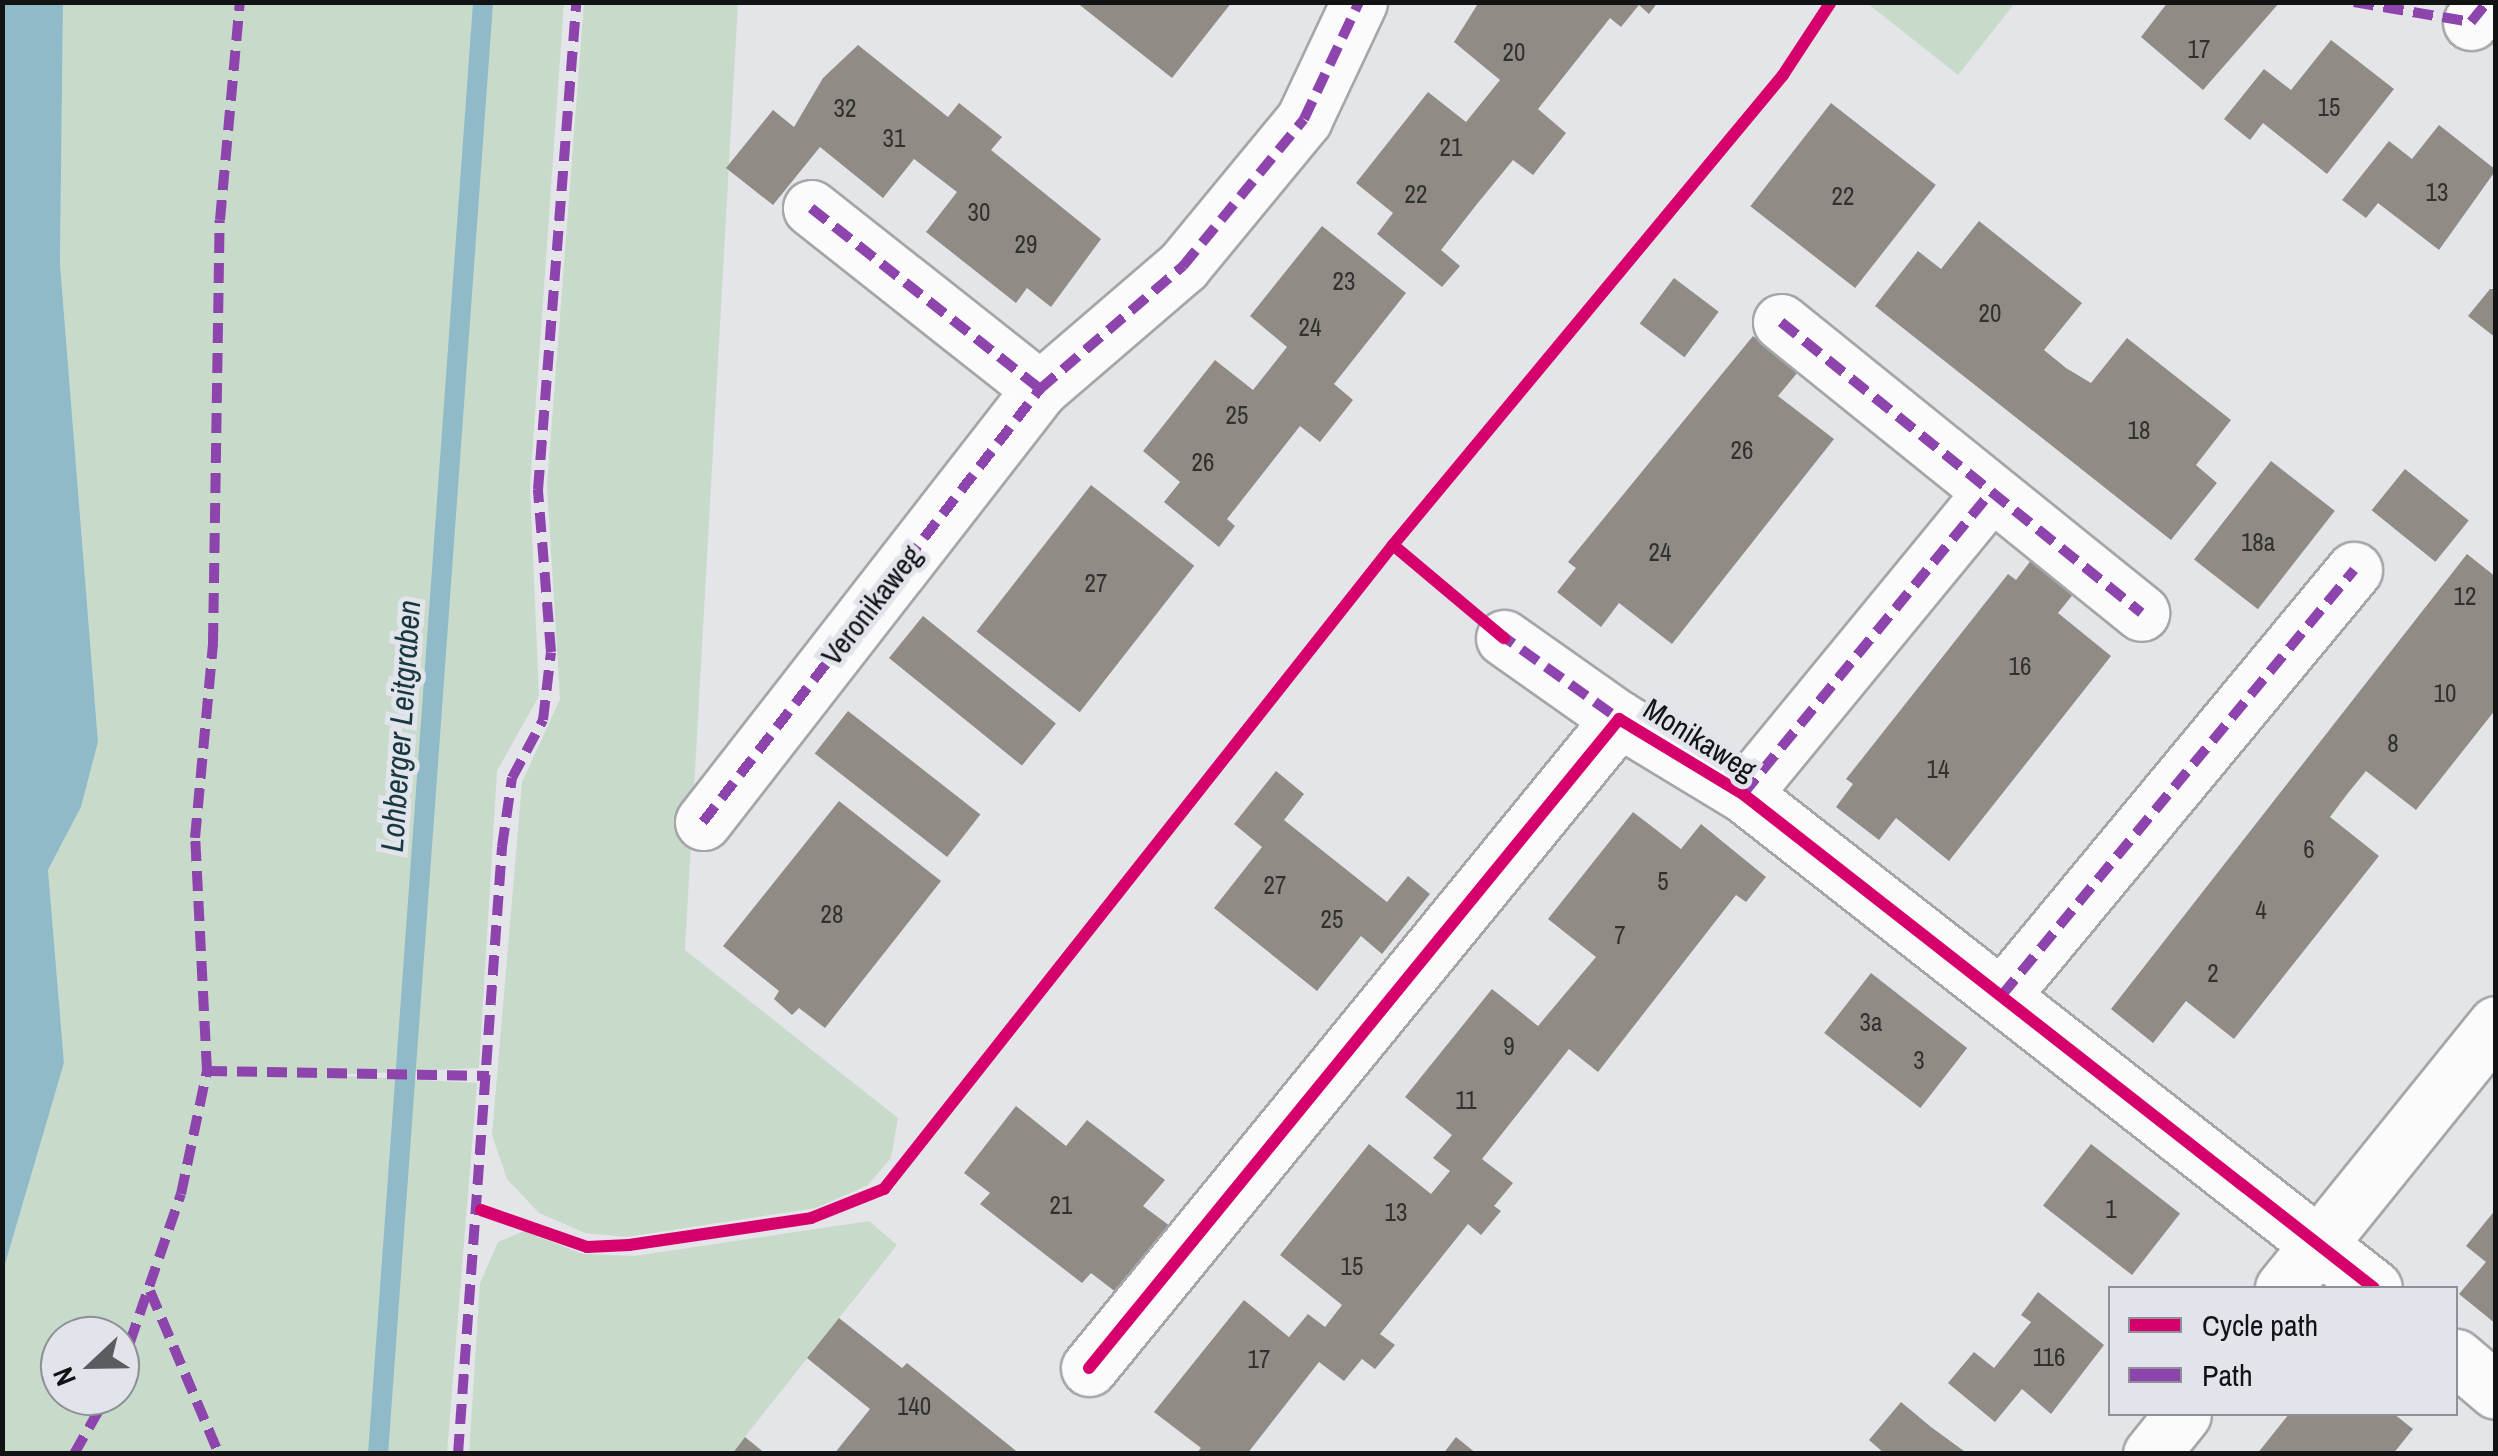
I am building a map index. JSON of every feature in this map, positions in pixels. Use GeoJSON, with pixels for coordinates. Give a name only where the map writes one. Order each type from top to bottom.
{"type":"FeatureCollection","features":[{"type":"Feature","properties":{"kind":"street","name":"Veronikaweg"},"geometry":{"type":"LineString","coordinates":[[703,822],[1040,389],[1196,251],[1304,119],[1359,2]]}},
{"type":"Feature","properties":{"kind":"street"},"geometry":{"type":"LineString","coordinates":[[812,208],[1040,389]]}},
{"type":"Feature","properties":{"kind":"street"},"geometry":{"type":"LineString","coordinates":[[1781,322],[1989,495],[2141,612]]}},
{"type":"Feature","properties":{"kind":"street","name":"Monikaweg"},"geometry":{"type":"LineString","coordinates":[[1743,794],[1989,495]]}},
{"type":"Feature","properties":{"kind":"street"},"geometry":{"type":"LineString","coordinates":[[2002,995],[2354,570]]}},
{"type":"Feature","properties":{"kind":"street"},"geometry":{"type":"LineString","coordinates":[[1504,638],[1619,719]]}},
{"type":"Feature","properties":{"kind":"street","name":"Monikaweg"},"geometry":{"type":"LineString","coordinates":[[1089,1368],[1619,719],[1743,794],[2372,1286]]}},
{"type":"Feature","properties":{"kind":"street"},"geometry":{"type":"LineString","coordinates":[[2286,1286],[2496,1024]]}},
{"type":"Feature","properties":{"kind":"street"},"geometry":{"type":"LineString","coordinates":[[2458,1359],[2496,1391]]}},
{"type":"Feature","properties":{"kind":"street"},"geometry":{"type":"LineString","coordinates":[[2151,1454],[2181,1416]]}},
{"type":"Feature","properties":{"kind":"green space"},"geometry":{"type":"Polygon","coordinates":[[[63,3],[564,3],[530,486],[539,696],[497,771],[479,1068],[327,1075],[477,1083],[447,1453],[3,1454],[3,1271],[64,1063],[48,870],[81,807],[98,742],[60,264],[63,3]]]}},
{"type":"Feature","properties":{"kind":"green space"},"geometry":{"type":"Polygon","coordinates":[[[584,3],[738,3],[685,950],[898,1118],[891,1158],[868,1185],[816,1208],[626,1237],[585,1233],[539,1213],[507,1179],[492,1135],[522,782],[560,699],[547,486],[584,3]]]}},
{"type":"Feature","properties":{"kind":"green space"},"geometry":{"type":"Polygon","coordinates":[[[1867,3],[2015,3],[1958,75],[1867,3]]]}},
{"type":"Feature","properties":{"kind":"green space"},"geometry":{"type":"Polygon","coordinates":[[[869,1221],[897,1245],[732,1453],[469,1454],[480,1283],[498,1242],[524,1231],[583,1254],[634,1256],[869,1221]]]}},
{"type":"Feature","properties":{"kind":"water"},"geometry":{"type":"Polygon","coordinates":[[[2,3],[63,3],[60,264],[98,742],[81,807],[48,870],[64,1063],[3,1271],[2,3]]]}},
{"type":"Feature","properties":{"kind":"building"},"geometry":{"type":"Polygon","coordinates":[[[1076,2],[1232,2],[1172,78],[1076,2]]]}},
{"type":"Feature","properties":{"kind":"building"},"geometry":{"type":"Polygon","coordinates":[[[1479,2],[1658,2],[1649,14],[1639,5],[1621,27],[1610,18],[1538,109],[1566,133],[1533,175],[1513,160],[1477,204],[1441,250],[1460,266],[1442,287],[1377,234],[1393,213],[1356,183],[1428,92],[1466,122],[1500,80],[1454,42],[1479,2]]]}},
{"type":"Feature","properties":{"kind":"building"},"geometry":{"type":"Polygon","coordinates":[[[2168,2],[2280,2],[2203,90],[2141,37],[2168,2]]]}},
{"type":"Feature","properties":{"kind":"building"},"geometry":{"type":"Polygon","coordinates":[[[2331,40],[2394,89],[2327,174],[2263,123],[2250,140],[2224,119],[2264,69],[2291,90],[2331,40]]]}},
{"type":"Feature","properties":{"kind":"building"},"geometry":{"type":"Polygon","coordinates":[[[858,45],[948,117],[959,103],[1002,137],[991,150],[1101,239],[1051,307],[1027,288],[1016,303],[926,232],[957,192],[914,159],[883,198],[820,147],[773,205],[726,168],[773,110],[794,127],[823,78],[858,45]]]}},
{"type":"Feature","properties":{"kind":"building"},"geometry":{"type":"Polygon","coordinates":[[[1831,103],[1936,185],[1855,288],[1750,206],[1831,103]]]}},
{"type":"Feature","properties":{"kind":"building"},"geometry":{"type":"Polygon","coordinates":[[[2439,125],[2496,170],[2439,250],[2378,203],[2366,218],[2342,200],[2389,141],[2412,159],[2439,125]]]}},
{"type":"Feature","properties":{"kind":"building"},"geometry":{"type":"Polygon","coordinates":[[[1979,221],[2082,303],[2044,350],[2066,368],[2091,383],[2127,338],[2231,420],[2196,465],[2217,483],[2171,540],[1875,306],[1918,251],[1941,269],[1979,221]]]}},
{"type":"Feature","properties":{"kind":"building"},"geometry":{"type":"Polygon","coordinates":[[[1322,226],[1406,293],[1334,384],[1353,400],[1320,442],[1300,426],[1227,519],[1235,526],[1219,547],[1164,502],[1180,482],[1143,451],[1215,360],[1253,390],[1287,347],[1250,316],[1322,226]]]}},
{"type":"Feature","properties":{"kind":"building"},"geometry":{"type":"Polygon","coordinates":[[[1674,278],[1719,312],[1684,357],[1640,324],[1674,278]]]}},
{"type":"Feature","properties":{"kind":"building"},"geometry":{"type":"Polygon","coordinates":[[[2490,289],[2496,289],[2496,338],[2468,316],[2490,289]]]}},
{"type":"Feature","properties":{"kind":"building"},"geometry":{"type":"Polygon","coordinates":[[[1753,336],[1798,372],[1778,396],[1834,439],[1672,644],[1619,603],[1601,627],[1557,592],[1576,568],[1568,562],[1753,336]]]}},
{"type":"Feature","properties":{"kind":"building"},"geometry":{"type":"Polygon","coordinates":[[[2271,461],[2335,511],[2258,609],[2194,560],[2271,461]]]}},
{"type":"Feature","properties":{"kind":"building"},"geometry":{"type":"Polygon","coordinates":[[[2405,469],[2469,521],[2435,562],[2372,510],[2405,469]]]}},
{"type":"Feature","properties":{"kind":"building"},"geometry":{"type":"Polygon","coordinates":[[[1091,485],[1194,566],[1080,712],[976,632],[1091,485]]]}},
{"type":"Feature","properties":{"kind":"building"},"geometry":{"type":"Polygon","coordinates":[[[2467,554],[2496,577],[2496,709],[2416,810],[2366,771],[2348,793],[2330,817],[2379,856],[2234,1039],[2186,1001],[2153,1043],[2111,1009],[2467,554]]]}},
{"type":"Feature","properties":{"kind":"building"},"geometry":{"type":"Polygon","coordinates":[[[2032,559],[2075,592],[2058,613],[2111,656],[1949,861],[1896,818],[1879,840],[1836,807],[1853,784],[1846,779],[2008,574],[2016,580],[2032,559]]]}},
{"type":"Feature","properties":{"kind":"building"},"geometry":{"type":"Polygon","coordinates":[[[923,616],[1056,724],[1022,766],[889,658],[923,616]]]}},
{"type":"Feature","properties":{"kind":"building"},"geometry":{"type":"Polygon","coordinates":[[[848,711],[980,814],[947,857],[815,754],[848,711]]]}},
{"type":"Feature","properties":{"kind":"building"},"geometry":{"type":"Polygon","coordinates":[[[1276,771],[1304,794],[1284,820],[1387,902],[1408,876],[1430,894],[1382,954],[1361,936],[1317,991],[1214,908],[1262,847],[1234,824],[1276,771]]]}},
{"type":"Feature","properties":{"kind":"building"},"geometry":{"type":"Polygon","coordinates":[[[839,801],[941,881],[825,1028],[799,1008],[792,1015],[774,999],[779,991],[723,946],[839,801]]]}},
{"type":"Feature","properties":{"kind":"building"},"geometry":{"type":"Polygon","coordinates":[[[1633,812],[1681,849],[1701,824],[1766,877],[1746,902],[1736,895],[1598,1072],[1569,1049],[1482,1159],[1513,1183],[1494,1206],[1501,1211],[1481,1235],[1468,1224],[1380,1334],[1395,1345],[1375,1369],[1362,1359],[1344,1381],[1319,1362],[1247,1454],[1196,1454],[1201,1448],[1154,1412],[1244,1300],[1289,1337],[1308,1314],[1325,1327],[1342,1305],[1280,1255],[1369,1144],[1431,1194],[1450,1171],[1433,1158],[1452,1135],[1405,1097],[1492,989],[1538,1026],[1596,957],[1548,919],[1633,812]]]}},
{"type":"Feature","properties":{"kind":"building"},"geometry":{"type":"Polygon","coordinates":[[[1871,973],[1967,1048],[1920,1108],[1824,1033],[1871,973]]]}},
{"type":"Feature","properties":{"kind":"building"},"geometry":{"type":"Polygon","coordinates":[[[1016,1106],[1066,1146],[1087,1120],[1165,1180],[1143,1206],[1170,1226],[1117,1293],[1091,1273],[1082,1283],[980,1204],[990,1193],[964,1173],[1016,1106]]]}},
{"type":"Feature","properties":{"kind":"building"},"geometry":{"type":"Polygon","coordinates":[[[2091,1144],[2180,1214],[2132,1275],[2043,1205],[2091,1144]]]}},
{"type":"Feature","properties":{"kind":"building"},"geometry":{"type":"Polygon","coordinates":[[[2496,1209],[2496,1324],[2459,1294],[2486,1262],[2466,1246],[2496,1209]]]}},
{"type":"Feature","properties":{"kind":"building"},"geometry":{"type":"Polygon","coordinates":[[[2038,1292],[2104,1345],[2051,1414],[2022,1389],[1995,1422],[1948,1383],[1974,1352],[1994,1368],[2031,1322],[2021,1315],[2038,1292]]]}},
{"type":"Feature","properties":{"kind":"building"},"geometry":{"type":"Polygon","coordinates":[[[839,1318],[902,1368],[907,1363],[1020,1454],[834,1454],[870,1409],[807,1358],[839,1318]]]}},
{"type":"Feature","properties":{"kind":"building"},"geometry":{"type":"Polygon","coordinates":[[[1901,1402],[1968,1454],[1885,1454],[1869,1440],[1901,1402]]]}},
{"type":"Feature","properties":{"kind":"building"},"geometry":{"type":"Polygon","coordinates":[[[2287,1416],[2397,1416],[2413,1429],[2393,1454],[2257,1454],[2287,1416]]]}},
{"type":"Feature","properties":{"kind":"building"},"geometry":{"type":"Polygon","coordinates":[[[745,1437],[766,1454],[732,1454],[745,1437]]]}},
{"type":"Feature","properties":{"kind":"building"},"geometry":{"type":"Polygon","coordinates":[[[1456,1437],[1477,1454],[1443,1454],[1456,1437]]]}},
{"type":"Feature","properties":{"kind":"waterway","name":"Lohberger Leitgraben"},"geometry":{"type":"LineString","coordinates":[[378,1454],[483,2]]}},
{"type":"Feature","properties":{"kind":"marked path"},"geometry":{"type":"LineString","coordinates":[[139,1316],[181,1194],[207,1071],[195,838],[213,643],[220,220],[240,2]]}},
{"type":"Feature","properties":{"kind":"marked path"},"geometry":{"type":"LineString","coordinates":[[458,1454],[502,847],[512,778],[543,720],[551,652],[538,490],[576,2]]}},
{"type":"Feature","properties":{"kind":"marked path"},"geometry":{"type":"LineString","coordinates":[[703,822],[1040,389],[1183,266],[1304,119],[1359,2]]}},
{"type":"Feature","properties":{"kind":"marked path"},"geometry":{"type":"LineString","coordinates":[[2354,2],[2471,22],[2487,2]]}},
{"type":"Feature","properties":{"kind":"marked path"},"geometry":{"type":"LineString","coordinates":[[811,208],[1040,389]]}},
{"type":"Feature","properties":{"kind":"marked path"},"geometry":{"type":"LineString","coordinates":[[1781,322],[2141,613]]}},
{"type":"Feature","properties":{"kind":"marked path"},"geometry":{"type":"LineString","coordinates":[[1743,794],[1989,495]]}},
{"type":"Feature","properties":{"kind":"marked path"},"geometry":{"type":"LineString","coordinates":[[2002,995],[2354,570]]}},
{"type":"Feature","properties":{"kind":"marked path"},"geometry":{"type":"LineString","coordinates":[[1497,632],[1619,719]]}},
{"type":"Feature","properties":{"kind":"marked path"},"geometry":{"type":"LineString","coordinates":[[207,1071],[489,1076]]}},
{"type":"Feature","properties":{"kind":"marked path"},"geometry":{"type":"LineString","coordinates":[[150,1291],[219,1454]]}},
{"type":"Feature","properties":{"kind":"marked path"},"geometry":{"type":"LineString","coordinates":[[74,1454],[96,1416]]}},
{"type":"Feature","properties":{"kind":"cycle path"},"geometry":{"type":"LineString","coordinates":[[481,1210],[587,1247],[629,1245],[811,1218],[884,1189],[1393,545],[1783,75],[1831,2]]}},
{"type":"Feature","properties":{"kind":"cycle path"},"geometry":{"type":"LineString","coordinates":[[1393,545],[1504,638]]}},
{"type":"Feature","properties":{"kind":"cycle path"},"geometry":{"type":"LineString","coordinates":[[1089,1368],[1619,719],[1743,794],[2371,1286]]}}]}
